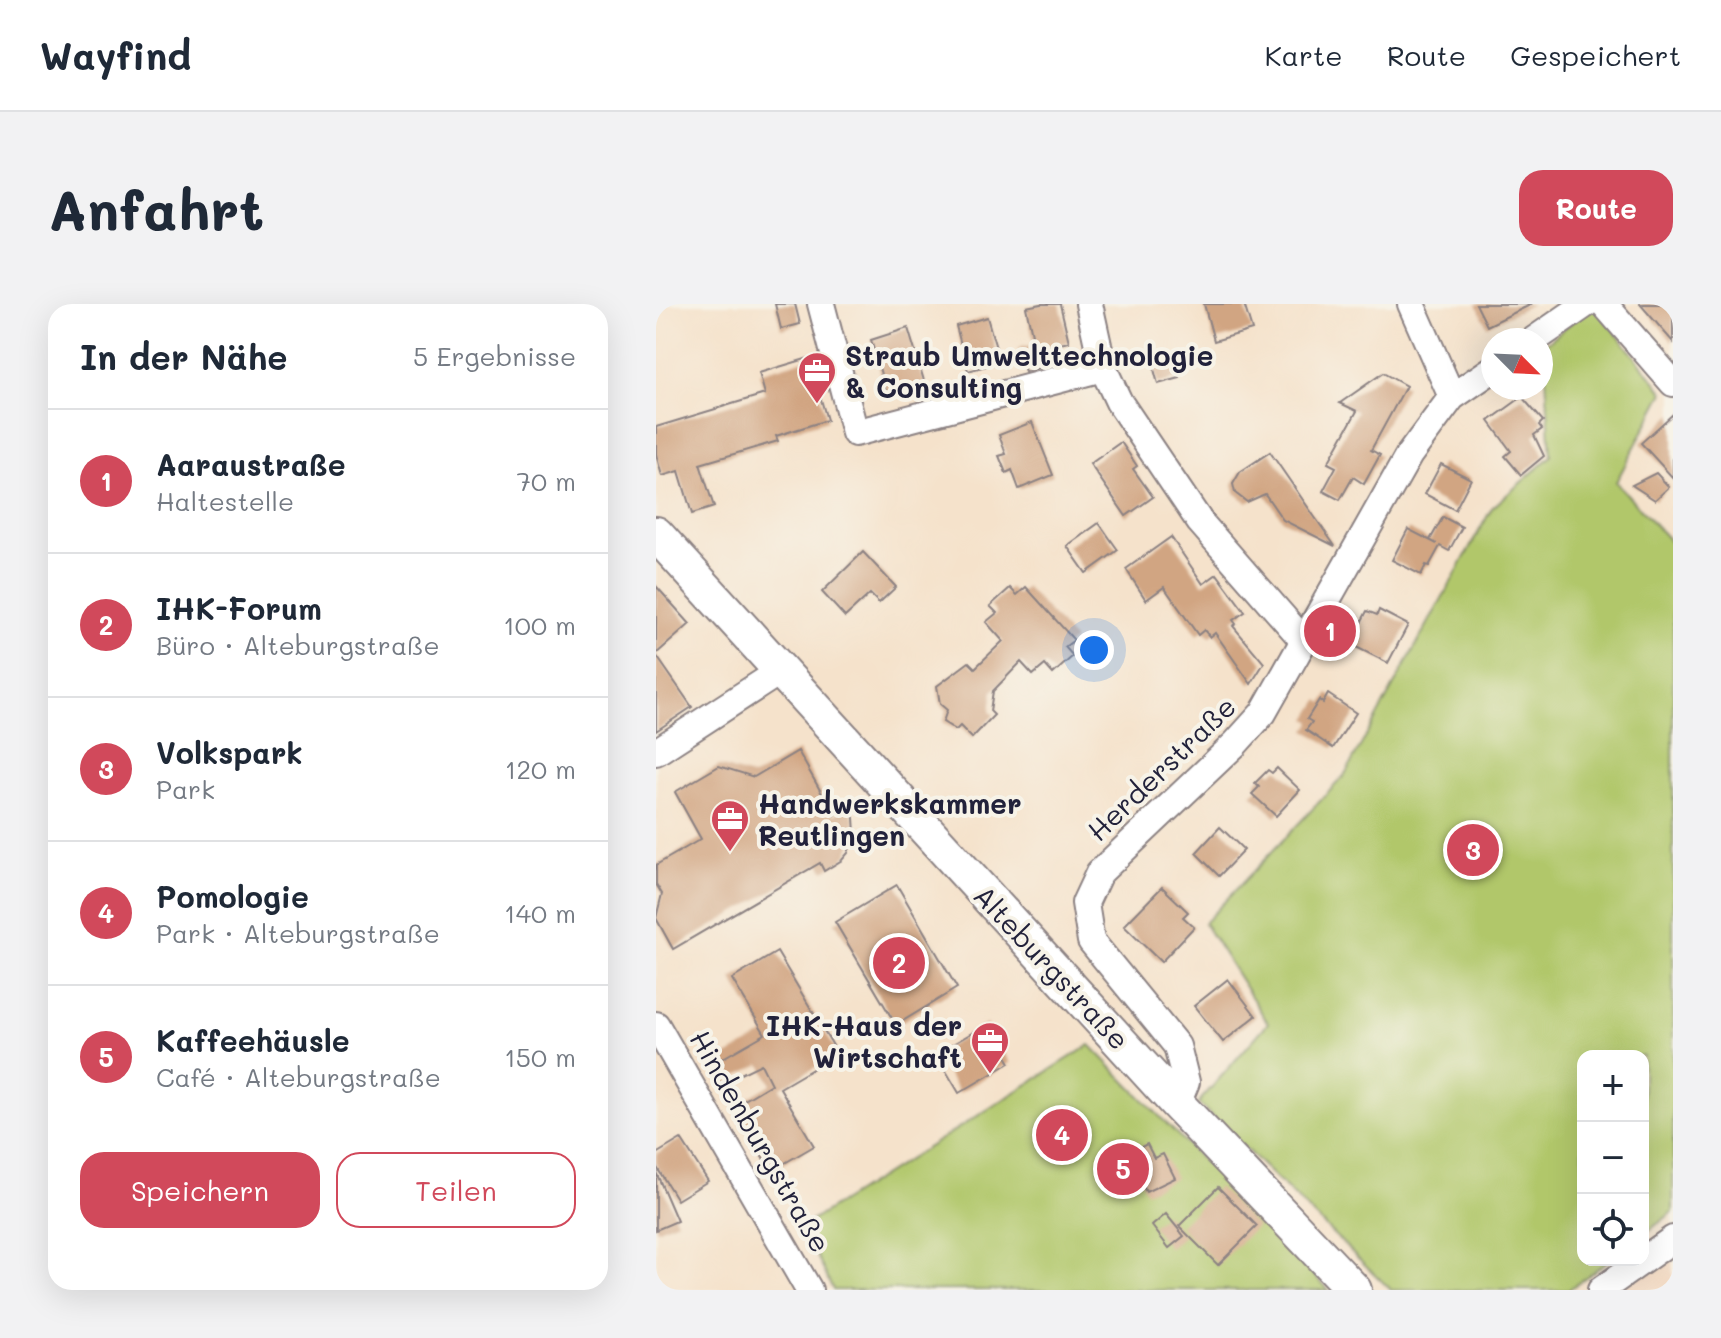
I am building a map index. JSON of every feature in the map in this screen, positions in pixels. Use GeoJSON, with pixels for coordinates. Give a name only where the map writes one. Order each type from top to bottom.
{"type":"FeatureCollection","features":[{"type":"Feature","properties":{"kind":"main road","name":"Alteburgstraße"},"geometry":{"type":"LineString","coordinates":[[656,534],[1177,1104],[1354,1290]]}},
{"type":"Feature","properties":{"kind":"street"},"geometry":{"type":"LineString","coordinates":[[821,304],[855,433],[1103,368]]}},
{"type":"Feature","properties":{"kind":"street"},"geometry":{"type":"LineString","coordinates":[[1089,304],[1103,368],[1119,402],[1200,522],[1304,641]]}},
{"type":"Feature","properties":{"kind":"street"},"geometry":{"type":"LineString","coordinates":[[1411,304],[1452,397]]}},
{"type":"Feature","properties":{"kind":"street"},"geometry":{"type":"LineString","coordinates":[[1551,328],[1586,304]]}},
{"type":"Feature","properties":{"kind":"street"},"geometry":{"type":"LineString","coordinates":[[1604,304],[1673,383]]}},
{"type":"Feature","properties":{"kind":"street","name":"Herderstraße"},"geometry":{"type":"LineString","coordinates":[[1177,1104],[1186,1082],[1177,1046],[1091,941],[1085,903],[1099,873],[1235,744],[1263,713],[1409,455],[1452,397],[1481,377]]}},
{"type":"Feature","properties":{"kind":"street"},"geometry":{"type":"LineString","coordinates":[[656,752],[782,670]]}},
{"type":"Feature","properties":{"kind":"street","name":"Hindenburgstraße"},"geometry":{"type":"LineString","coordinates":[[656,1025],[809,1290]]}},
{"type":"Feature","properties":{"kind":"street"},"geometry":{"type":"LineString","coordinates":[[1601,1290],[1673,1239]]}},
{"type":"Feature","properties":{"kind":"shaded area"},"geometry":{"type":"Polygon","coordinates":[[[1673,1248],[1673,1290],[1615,1290],[1649,1266],[1673,1248]]]}},
{"type":"Feature","properties":{"kind":"green space"},"geometry":{"type":"Polygon","coordinates":[[[1593,305],[1664,392],[1616,482],[1673,545],[1673,1212],[1649,1230],[1649,1050],[1577,1050],[1577,1266],[1601,1266],[1568,1290],[1391,1290],[1198,1103],[1268,1023],[1204,923],[1344,776],[1492,508],[1551,456],[1547,400],[1553,400],[1553,338],[1593,305]]]}},
{"type":"Feature","properties":{"kind":"green space"},"geometry":{"type":"Polygon","coordinates":[[[1090,1045],[1329,1290],[833,1290],[803,1226],[1090,1045]]]}},
{"type":"Feature","properties":{"kind":"building"},"geometry":{"type":"Polygon","coordinates":[[[775,304],[795,304],[800,324],[781,329],[775,304]]]}},
{"type":"Feature","properties":{"kind":"building"},"geometry":{"type":"Polygon","coordinates":[[[1060,304],[1069,342],[1041,348],[1046,366],[1025,372],[1018,348],[1034,344],[1026,307],[1060,304]]]}},
{"type":"Feature","properties":{"kind":"building"},"geometry":{"type":"Polygon","coordinates":[[[1204,304],[1244,304],[1252,330],[1214,341],[1204,304]]]}},
{"type":"Feature","properties":{"kind":"building"},"geometry":{"type":"Polygon","coordinates":[[[1476,304],[1532,304],[1487,326],[1476,304]]]}},
{"type":"Feature","properties":{"kind":"building"},"geometry":{"type":"Polygon","coordinates":[[[1640,304],[1673,304],[1673,342],[1640,304]]]}},
{"type":"Feature","properties":{"kind":"building"},"geometry":{"type":"Polygon","coordinates":[[[987,317],[1000,362],[968,371],[956,326],[987,317]]]}},
{"type":"Feature","properties":{"kind":"building"},"geometry":{"type":"Polygon","coordinates":[[[908,328],[925,384],[887,395],[871,340],[908,328]]]}},
{"type":"Feature","properties":{"kind":"building"},"geometry":{"type":"Polygon","coordinates":[[[1174,356],[1180,378],[1158,384],[1152,362],[1174,356]]]}},
{"type":"Feature","properties":{"kind":"building"},"geometry":{"type":"Polygon","coordinates":[[[809,358],[827,420],[776,436],[778,441],[700,464],[714,507],[692,514],[679,471],[662,476],[656,454],[656,427],[765,394],[759,373],[809,358]]]}},
{"type":"Feature","properties":{"kind":"building"},"geometry":{"type":"Polygon","coordinates":[[[1383,373],[1406,386],[1371,450],[1380,455],[1364,484],[1353,477],[1340,500],[1323,491],[1336,467],[1328,463],[1357,411],[1340,403],[1383,373]]]}},
{"type":"Feature","properties":{"kind":"building"},"geometry":{"type":"Polygon","coordinates":[[[1518,400],[1525,400],[1543,421],[1539,425],[1542,429],[1534,435],[1544,456],[1521,475],[1505,456],[1511,451],[1489,421],[1518,400]]]}},
{"type":"Feature","properties":{"kind":"building"},"geometry":{"type":"Polygon","coordinates":[[[1673,414],[1673,478],[1641,443],[1673,414]]]}},
{"type":"Feature","properties":{"kind":"building"},"geometry":{"type":"Polygon","coordinates":[[[1032,422],[1053,475],[1019,489],[1012,470],[1006,473],[999,456],[1006,454],[999,435],[1032,422]]]}},
{"type":"Feature","properties":{"kind":"building"},"geometry":{"type":"Polygon","coordinates":[[[1121,442],[1137,466],[1133,469],[1153,497],[1126,516],[1090,464],[1121,442]]]}},
{"type":"Feature","properties":{"kind":"building"},"geometry":{"type":"Polygon","coordinates":[[[1270,452],[1335,546],[1283,520],[1265,494],[1247,502],[1235,493],[1233,484],[1240,472],[1270,452]]]}},
{"type":"Feature","properties":{"kind":"building"},"geometry":{"type":"Polygon","coordinates":[[[1441,464],[1471,479],[1455,510],[1425,494],[1441,464]]]}},
{"type":"Feature","properties":{"kind":"building"},"geometry":{"type":"Polygon","coordinates":[[[1656,473],[1669,487],[1655,500],[1632,485],[1656,473]]]}},
{"type":"Feature","properties":{"kind":"building"},"geometry":{"type":"Polygon","coordinates":[[[1443,517],[1462,527],[1449,551],[1440,546],[1421,575],[1392,560],[1408,529],[1437,544],[1430,540],[1443,517]]]}},
{"type":"Feature","properties":{"kind":"building"},"geometry":{"type":"Polygon","coordinates":[[[1099,523],[1118,550],[1086,573],[1067,546],[1099,523]]]}},
{"type":"Feature","properties":{"kind":"building"},"geometry":{"type":"Polygon","coordinates":[[[1171,537],[1203,584],[1217,574],[1245,612],[1233,620],[1236,624],[1233,626],[1264,663],[1251,684],[1215,633],[1210,637],[1204,630],[1198,635],[1164,587],[1146,600],[1126,569],[1171,537]]]}},
{"type":"Feature","properties":{"kind":"building"},"geometry":{"type":"Polygon","coordinates":[[[863,552],[896,587],[879,603],[870,594],[845,617],[822,592],[863,552]]]}},
{"type":"Feature","properties":{"kind":"building"},"geometry":{"type":"Polygon","coordinates":[[[656,586],[690,624],[656,654],[656,586]]]}},
{"type":"Feature","properties":{"kind":"building"},"geometry":{"type":"Polygon","coordinates":[[[1026,587],[1074,640],[1065,647],[1073,656],[1053,674],[1045,665],[1033,675],[1021,662],[993,691],[990,711],[994,715],[972,738],[960,726],[956,730],[943,722],[947,710],[940,704],[937,686],[969,662],[975,668],[1003,641],[986,622],[997,613],[990,606],[1010,588],[1017,595],[1026,587]]]}},
{"type":"Feature","properties":{"kind":"building"},"geometry":{"type":"Polygon","coordinates":[[[1379,610],[1408,625],[1388,663],[1350,644],[1367,611],[1377,615],[1379,610]]]}},
{"type":"Feature","properties":{"kind":"building"},"geometry":{"type":"Polygon","coordinates":[[[656,655],[692,707],[656,731],[656,655]]]}},
{"type":"Feature","properties":{"kind":"building"},"geometry":{"type":"Polygon","coordinates":[[[1328,694],[1356,713],[1333,748],[1306,730],[1312,722],[1307,719],[1319,700],[1323,703],[1328,694]]]}},
{"type":"Feature","properties":{"kind":"building"},"geometry":{"type":"Polygon","coordinates":[[[798,751],[834,815],[848,806],[854,818],[855,833],[848,853],[824,871],[820,863],[673,949],[656,918],[662,894],[656,884],[656,865],[701,839],[675,792],[719,766],[754,777],[798,751]]]}},
{"type":"Feature","properties":{"kind":"building"},"geometry":{"type":"Polygon","coordinates":[[[1277,768],[1300,790],[1276,816],[1252,794],[1259,787],[1255,783],[1268,770],[1272,773],[1277,768]]]}},
{"type":"Feature","properties":{"kind":"building"},"geometry":{"type":"Polygon","coordinates":[[[1220,827],[1244,850],[1219,876],[1196,853],[1220,827]]]}},
{"type":"Feature","properties":{"kind":"building"},"geometry":{"type":"Polygon","coordinates":[[[897,885],[957,988],[896,1025],[835,922],[897,885]]]}},
{"type":"Feature","properties":{"kind":"building"},"geometry":{"type":"Polygon","coordinates":[[[1162,887],[1188,912],[1183,917],[1194,927],[1161,962],[1124,926],[1162,887]]]}},
{"type":"Feature","properties":{"kind":"building"},"geometry":{"type":"Polygon","coordinates":[[[777,952],[838,1054],[780,1088],[814,1146],[771,1171],[733,1107],[771,1084],[761,1064],[720,1084],[709,1066],[765,1034],[732,979],[777,952]]]}},
{"type":"Feature","properties":{"kind":"building"},"geometry":{"type":"Polygon","coordinates":[[[1228,979],[1256,1016],[1223,1042],[1194,1006],[1228,979]]]}},
{"type":"Feature","properties":{"kind":"building"},"geometry":{"type":"Polygon","coordinates":[[[987,1024],[1010,1063],[959,1093],[936,1054],[987,1024]]]}},
{"type":"Feature","properties":{"kind":"building"},"geometry":{"type":"Polygon","coordinates":[[[681,1139],[708,1181],[677,1200],[656,1166],[656,1154],[681,1139]]]}},
{"type":"Feature","properties":{"kind":"building"},"geometry":{"type":"Polygon","coordinates":[[[1147,1144],[1154,1158],[1163,1154],[1175,1178],[1146,1192],[1138,1176],[1126,1181],[1116,1159],[1147,1144]]]}},
{"type":"Feature","properties":{"kind":"building"},"geometry":{"type":"Polygon","coordinates":[[[656,1172],[677,1221],[656,1230],[656,1172]]]}},
{"type":"Feature","properties":{"kind":"building"},"geometry":{"type":"Polygon","coordinates":[[[1218,1187],[1257,1226],[1218,1265],[1179,1226],[1218,1187]]]}},
{"type":"Feature","properties":{"kind":"building"},"geometry":{"type":"Polygon","coordinates":[[[1166,1214],[1184,1236],[1169,1248],[1152,1226],[1166,1214]]]}},
{"type":"Feature","properties":{"kind":"place","name":"Straub Umwelttechnologie & Consulting"},"geometry":{"type":"Point","coordinates":[817,405]}},
{"type":"Feature","properties":{"kind":"place","name":"Aaraustraße"},"geometry":{"type":"Point","coordinates":[1330,631]}},
{"type":"Feature","properties":{"kind":"place","name":"Volkspark"},"geometry":{"type":"Point","coordinates":[1473,850]}},
{"type":"Feature","properties":{"kind":"place","name":"Handwerkskammer Reutlingen"},"geometry":{"type":"Point","coordinates":[730,853]}},
{"type":"Feature","properties":{"kind":"place","name":"IHK-Forum"},"geometry":{"type":"Point","coordinates":[899,963]}},
{"type":"Feature","properties":{"kind":"place","name":"IHK-Haus der Wirtschaft"},"geometry":{"type":"Point","coordinates":[990,1075]}},
{"type":"Feature","properties":{"kind":"place","name":"Pomologie"},"geometry":{"type":"Point","coordinates":[1062,1135]}},
{"type":"Feature","properties":{"kind":"place","name":"Kaffeehäusle"},"geometry":{"type":"Point","coordinates":[1123,1169]}}]}
